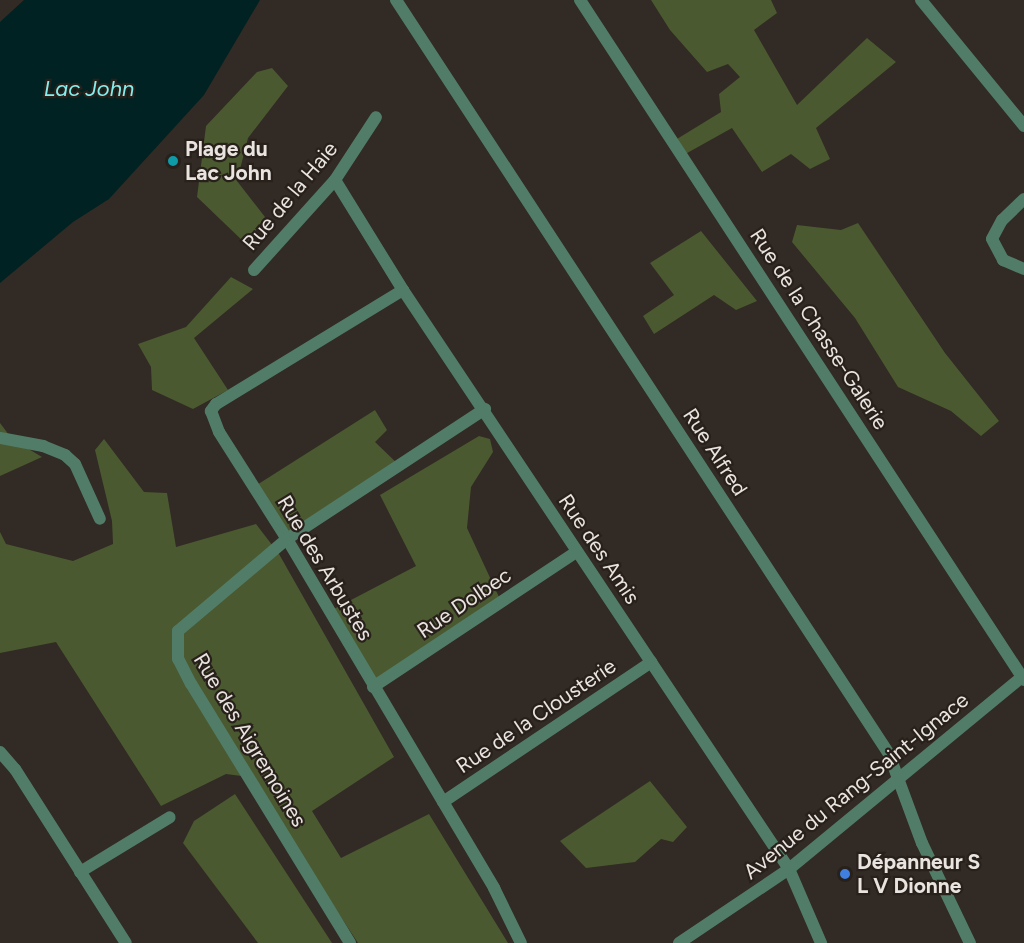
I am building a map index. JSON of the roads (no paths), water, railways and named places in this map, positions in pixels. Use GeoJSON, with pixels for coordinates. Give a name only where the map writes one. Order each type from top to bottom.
{"type":"FeatureCollection","features":[{"type":"Feature","properties":{"kind":"street","name":"Rue Alfred"},"geometry":{"type":"LineString","coordinates":[[396,0],[889,754],[922,843],[970,943]]}},
{"type":"Feature","properties":{"kind":"street","name":"Rue de la Chasse-Galerie"},"geometry":{"type":"LineString","coordinates":[[580,0],[1023,677]]}},
{"type":"Feature","properties":{"kind":"street"},"geometry":{"type":"LineString","coordinates":[[921,0],[1024,126]]}},
{"type":"Feature","properties":{"kind":"street","name":"Rue de la Haie"},"geometry":{"type":"LineString","coordinates":[[254,270],[335,180],[376,117]]}},
{"type":"Feature","properties":{"kind":"street","name":"Rue des Amis"},"geometry":{"type":"LineString","coordinates":[[335,180],[404,290],[485,409],[576,552],[789,868],[821,943]]}},
{"type":"Feature","properties":{"kind":"street"},"geometry":{"type":"LineString","coordinates":[[1024,198],[1002,219],[992,239],[1003,260],[1024,269]]}},
{"type":"Feature","properties":{"kind":"street","name":"Rue des Arbustes"},"geometry":{"type":"LineString","coordinates":[[404,290],[216,404],[211,411],[219,432],[287,539],[443,802],[521,943]]}},
{"type":"Feature","properties":{"kind":"street","name":"Rue des Aigremoines"},"geometry":{"type":"LineString","coordinates":[[350,943],[178,659],[178,631],[287,539],[485,409]]}},
{"type":"Feature","properties":{"kind":"street"},"geometry":{"type":"LineString","coordinates":[[0,438],[43,446],[65,455],[75,464],[100,519]]}},
{"type":"Feature","properties":{"kind":"street","name":"Rue Dolbec"},"geometry":{"type":"LineString","coordinates":[[373,687],[576,552]]}},
{"type":"Feature","properties":{"kind":"street","name":"Rue de la Clousterie"},"geometry":{"type":"LineString","coordinates":[[443,802],[651,662]]}},
{"type":"Feature","properties":{"kind":"street","name":"Avenue du Rang-Saint-Ignace"},"geometry":{"type":"LineString","coordinates":[[679,943],[789,868],[1023,677]]}},
{"type":"Feature","properties":{"kind":"street"},"geometry":{"type":"LineString","coordinates":[[0,752],[15,769],[126,943]]}},
{"type":"Feature","properties":{"kind":"street"},"geometry":{"type":"LineString","coordinates":[[80,872],[170,817]]}},
{"type":"Feature","properties":{"kind":"water","name":"Lac John"},"geometry":{"type":"Polygon","coordinates":[[[24,0],[260,0],[204,95],[109,199],[73,222],[0,283],[0,22],[24,0]]]}},
{"type":"Feature","properties":{"kind":"place","name":"Plage du Lac John"},"geometry":{"type":"Point","coordinates":[173,161]}},
{"type":"Feature","properties":{"kind":"place","name":"Dépanneur S L V Dionne"},"geometry":{"type":"Point","coordinates":[845,874]}}]}
